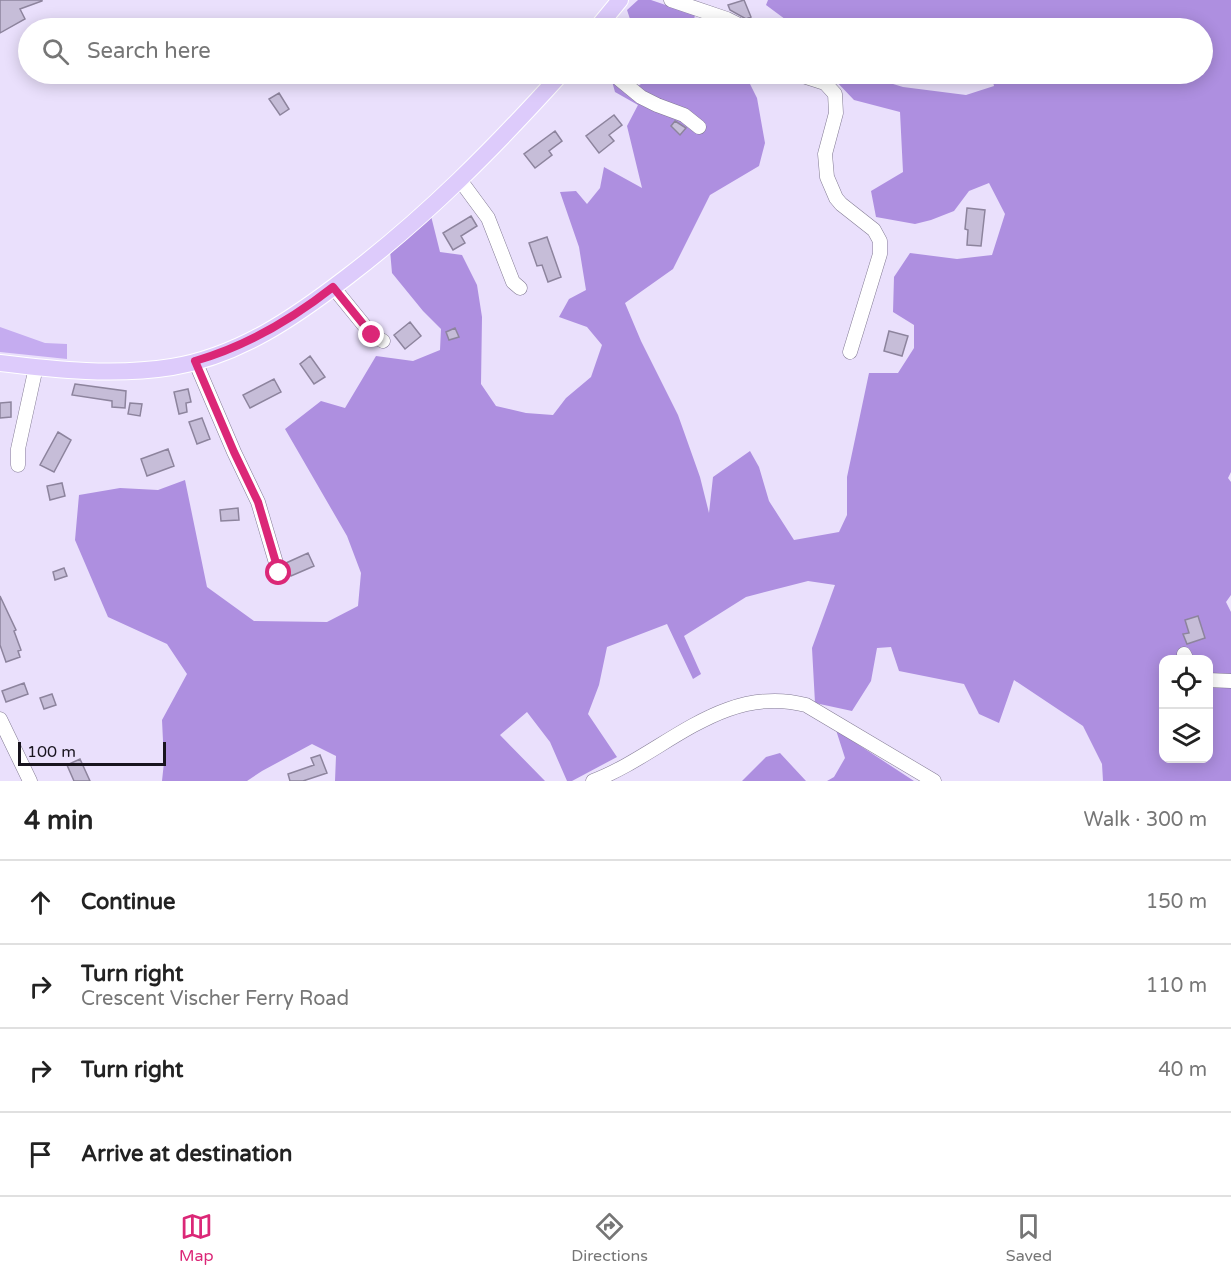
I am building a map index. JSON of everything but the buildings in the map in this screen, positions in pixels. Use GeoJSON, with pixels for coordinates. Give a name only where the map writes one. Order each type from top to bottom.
{"type":"FeatureCollection","features":[{"type":"Feature","properties":{"kind":"main road"},"geometry":{"type":"LineString","coordinates":[[605,18],[620,0]]}},
{"type":"Feature","properties":{"kind":"main road"},"geometry":{"type":"LineString","coordinates":[[0,363],[66,371],[120,371],[171,367],[218,354],[263,335],[306,309],[382,250],[460,180],[552,84]]}},
{"type":"Feature","properties":{"kind":"street"},"geometry":{"type":"LineString","coordinates":[[671,0],[724,18]]}},
{"type":"Feature","properties":{"kind":"street"},"geometry":{"type":"LineString","coordinates":[[625,84],[641,97],[684,115],[699,127]]}},
{"type":"Feature","properties":{"kind":"street"},"geometry":{"type":"LineString","coordinates":[[826,84],[835,94],[837,113],[825,154],[824,165],[827,177],[841,204],[870,225],[880,241],[880,254],[850,351]]}},
{"type":"Feature","properties":{"kind":"street"},"geometry":{"type":"LineString","coordinates":[[460,180],[488,218],[513,282],[520,288]]}},
{"type":"Feature","properties":{"kind":"street"},"geometry":{"type":"LineString","coordinates":[[333,287],[372,335],[383,341]]}},
{"type":"Feature","properties":{"kind":"street"},"geometry":{"type":"LineString","coordinates":[[195,361],[258,502],[279,573]]}},
{"type":"Feature","properties":{"kind":"street"},"geometry":{"type":"LineString","coordinates":[[18,465],[18,449],[36,367]]}},
{"type":"Feature","properties":{"kind":"street"},"geometry":{"type":"LineString","coordinates":[[1213,680],[1231,681]]}},
{"type":"Feature","properties":{"kind":"street"},"geometry":{"type":"LineString","coordinates":[[593,781],[639,759],[690,725],[729,709],[759,700],[773,699],[806,705],[934,781]]}},
{"type":"Feature","properties":{"kind":"street"},"geometry":{"type":"LineString","coordinates":[[0,719],[30,781]]}},
{"type":"Feature","properties":{"kind":"shaded area"},"geometry":{"type":"Polygon","coordinates":[[[638,0],[651,0],[695,15],[694,18],[630,18],[627,10],[638,0]]]}},
{"type":"Feature","properties":{"kind":"shaded area"},"geometry":{"type":"Polygon","coordinates":[[[768,0],[1231,0],[1231,472],[1228,478],[1231,482],[1231,595],[1226,602],[1231,612],[1231,781],[1103,781],[1102,764],[1083,726],[1014,680],[999,723],[979,714],[964,684],[899,671],[891,647],[877,648],[871,681],[852,711],[815,703],[812,648],[835,585],[808,581],[746,597],[684,636],[701,674],[693,679],[667,624],[607,647],[599,685],[588,714],[617,757],[572,781],[567,781],[550,742],[527,712],[500,735],[545,781],[335,781],[336,756],[312,744],[247,781],[162,781],[164,762],[162,720],[187,674],[167,644],[108,617],[75,540],[79,495],[120,488],[158,490],[185,480],[207,587],[254,621],[327,622],[358,606],[361,573],[347,536],[285,429],[321,401],[345,408],[376,356],[413,361],[440,350],[441,329],[392,273],[390,250],[431,216],[440,252],[462,255],[477,285],[482,317],[481,384],[496,406],[526,413],[553,415],[566,398],[591,377],[602,345],[587,327],[559,317],[569,299],[586,290],[579,247],[560,192],[576,191],[587,204],[600,188],[604,167],[642,188],[627,126],[638,105],[615,92],[613,84],[636,84],[638,86],[641,84],[750,84],[757,98],[765,143],[759,166],[710,195],[673,269],[625,303],[678,415],[700,477],[709,513],[713,477],[750,451],[759,467],[769,501],[794,540],[839,532],[847,515],[847,477],[869,373],[898,373],[914,348],[914,325],[893,312],[894,277],[910,253],[957,259],[992,255],[1005,214],[989,183],[969,191],[954,211],[931,220],[915,224],[876,217],[871,191],[903,172],[900,112],[854,100],[839,84],[893,84],[966,95],[994,86],[994,84],[1213,84],[1213,18],[784,18],[766,5],[768,0]]]}},
{"type":"Feature","properties":{"kind":"shaded area"},"geometry":{"type":"Polygon","coordinates":[[[0,327],[45,343],[67,344],[67,359],[0,352],[0,327]]]}},
{"type":"Feature","properties":{"kind":"shaded area"},"geometry":{"type":"Polygon","coordinates":[[[836,730],[914,781],[827,781],[834,777],[845,758],[836,730]]]}},
{"type":"Feature","properties":{"kind":"shaded area"},"geometry":{"type":"Polygon","coordinates":[[[780,753],[806,781],[742,781],[766,757],[780,753]]]}},
{"type":"Feature","properties":{"kind":"route"},"geometry":{"type":"LineString","coordinates":[[279,573],[264,516],[195,361],[263,335],[306,309],[333,287],[372,335]]}}]}
